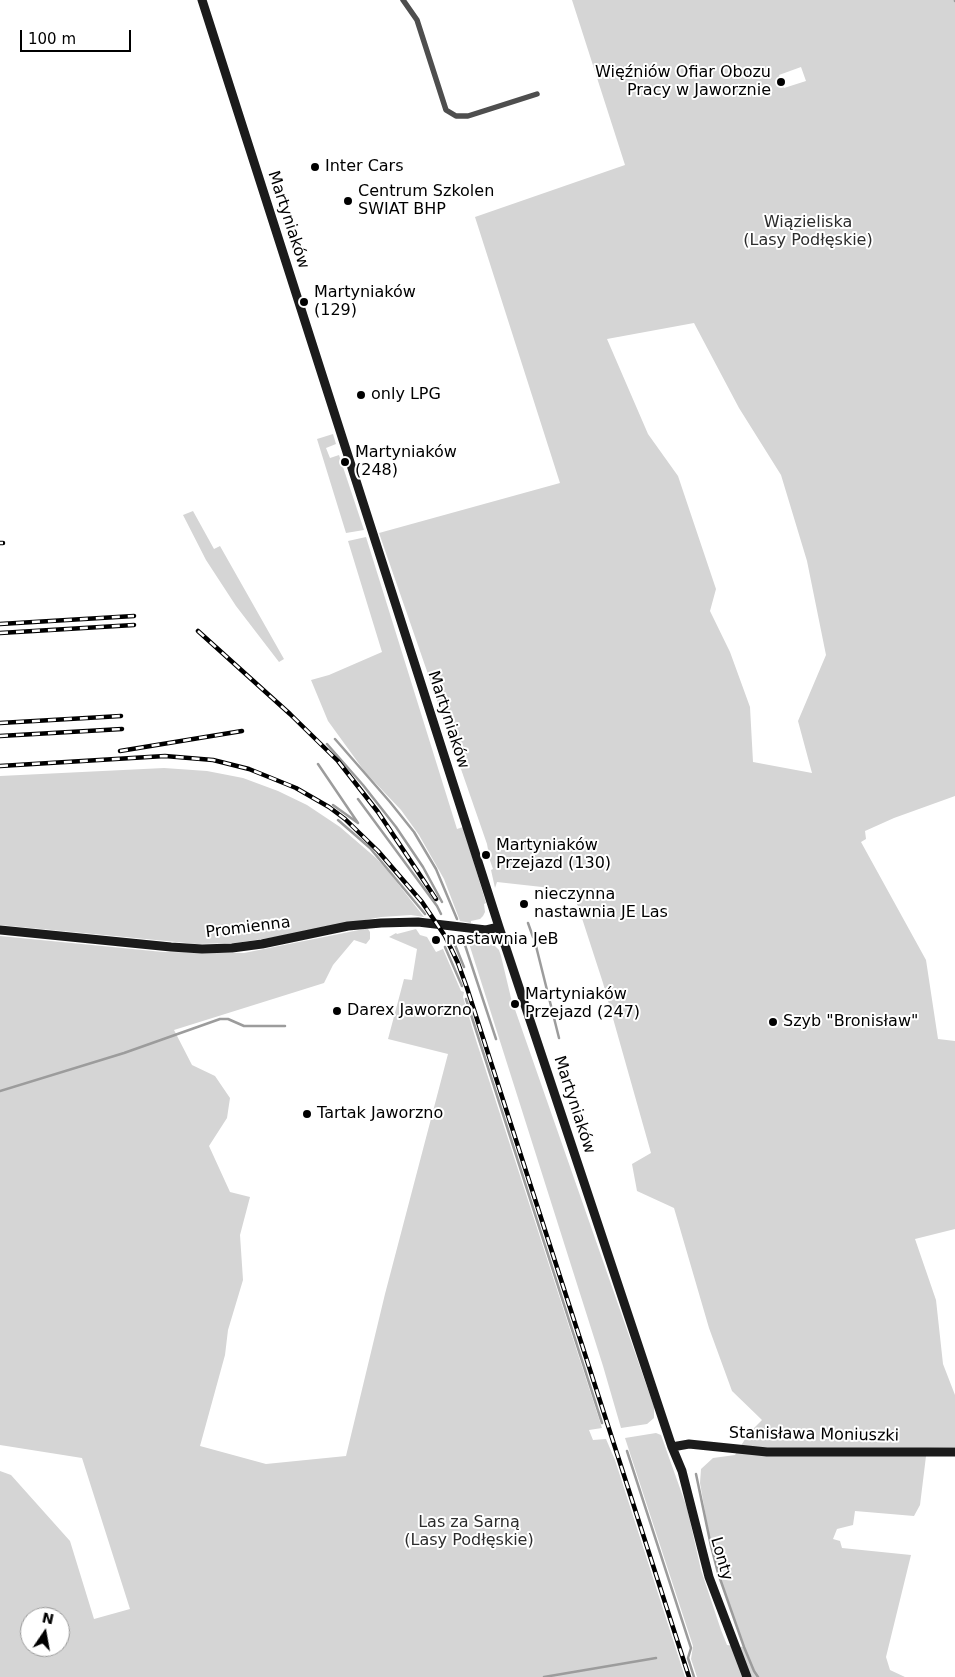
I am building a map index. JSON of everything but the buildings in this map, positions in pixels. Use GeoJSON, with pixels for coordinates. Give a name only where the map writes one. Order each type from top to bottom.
{"type":"FeatureCollection","features":[{"type":"Feature","properties":{"kind":"main road","name":"Martyniaków"},"geometry":{"type":"LineString","coordinates":[[202,0],[499,927],[672,1447]]}},
{"type":"Feature","properties":{"kind":"main road","name":"Promienna"},"geometry":{"type":"LineString","coordinates":[[0,930],[171,948],[202,949],[262,944],[348,926],[381,922],[418,922],[486,930],[499,927]]}},
{"type":"Feature","properties":{"kind":"main road","name":"Stanisława Moniuszki"},"geometry":{"type":"LineString","coordinates":[[672,1447],[689,1444],[768,1452],[955,1452]]}},
{"type":"Feature","properties":{"kind":"main road","name":"Lonty"},"geometry":{"type":"LineString","coordinates":[[672,1447],[682,1471],[709,1577],[747,1677]]}},
{"type":"Feature","properties":{"kind":"street"},"geometry":{"type":"LineString","coordinates":[[403,0],[417,20],[446,110],[456,116],[468,116],[538,94]]}},
{"type":"Feature","properties":{"kind":"green space","name":"Wiązieliska (Lasy Podłęskie)"},"geometry":{"type":"Polygon","coordinates":[[[572,0],[955,0],[955,796],[894,818],[865,831],[866,839],[861,842],[926,960],[938,1039],[955,1041],[955,1229],[915,1239],[936,1300],[943,1364],[955,1395],[955,1447],[927,1448],[920,1505],[914,1516],[855,1511],[853,1525],[837,1529],[833,1539],[840,1541],[842,1548],[911,1555],[886,1657],[890,1670],[905,1677],[697,1677],[691,1659],[693,1646],[625,1438],[656,1433],[661,1435],[687,1508],[701,1570],[721,1630],[727,1645],[744,1647],[718,1573],[711,1546],[700,1483],[701,1469],[713,1458],[735,1455],[749,1433],[762,1420],[732,1391],[709,1328],[674,1208],[637,1191],[632,1164],[651,1153],[603,983],[578,906],[572,896],[551,888],[497,882],[495,888],[487,844],[379,533],[560,483],[475,217],[625,165],[572,0]],[[801,67],[779,75],[784,88],[806,81],[801,67]],[[694,323],[607,339],[648,434],[678,476],[716,589],[710,611],[730,652],[750,707],[753,762],[812,773],[798,721],[826,655],[807,561],[781,475],[739,408],[694,323]]]}},
{"type":"Feature","properties":{"kind":"green space"},"geometry":{"type":"Polygon","coordinates":[[[333,434],[336,444],[326,448],[330,458],[339,455],[364,530],[346,533],[317,439],[333,434]]]}},
{"type":"Feature","properties":{"kind":"green space"},"geometry":{"type":"Polygon","coordinates":[[[193,511],[214,549],[220,546],[284,659],[279,662],[236,606],[206,560],[183,515],[193,511]]]}},
{"type":"Feature","properties":{"kind":"green space"},"geometry":{"type":"Polygon","coordinates":[[[366,537],[457,829],[463,827],[486,903],[484,904],[485,912],[483,916],[480,919],[471,921],[471,923],[460,921],[444,879],[419,835],[401,810],[365,772],[328,721],[311,680],[329,675],[382,652],[348,541],[366,537]]]}},
{"type":"Feature","properties":{"kind":"green space"},"geometry":{"type":"Polygon","coordinates":[[[164,768],[207,771],[243,778],[278,791],[307,805],[340,827],[376,858],[424,917],[411,915],[381,917],[235,943],[197,944],[0,925],[0,776],[164,768]]]}},
{"type":"Feature","properties":{"kind":"green space","name":"Las za Sarną (Lasy Podłęskie)"},"geometry":{"type":"Polygon","coordinates":[[[364,929],[368,929],[370,932],[370,939],[366,944],[354,940],[333,965],[324,983],[174,1030],[192,1065],[215,1076],[230,1098],[227,1118],[209,1146],[230,1192],[250,1197],[240,1235],[243,1280],[228,1330],[225,1355],[200,1446],[266,1464],[346,1456],[385,1294],[448,1054],[388,1039],[404,979],[412,980],[417,949],[389,937],[396,933],[416,929],[420,935],[427,937],[436,952],[443,949],[461,991],[464,992],[463,997],[476,1040],[602,1428],[589,1430],[593,1440],[606,1439],[615,1460],[685,1677],[0,1677],[0,1471],[11,1475],[70,1541],[94,1619],[130,1609],[82,1458],[0,1445],[0,936],[163,952],[244,953],[364,929]]]}},
{"type":"Feature","properties":{"kind":"green space"},"geometry":{"type":"Polygon","coordinates":[[[466,934],[491,942],[499,950],[511,998],[654,1407],[654,1418],[647,1424],[621,1428],[466,934]]]}},
{"type":"Feature","properties":{"kind":"waterway"},"geometry":{"type":"LineString","coordinates":[[335,739],[414,832],[436,869],[457,919]]}},
{"type":"Feature","properties":{"kind":"waterway"},"geometry":{"type":"LineString","coordinates":[[327,744],[396,827],[423,867],[442,902]]}},
{"type":"Feature","properties":{"kind":"waterway"},"geometry":{"type":"LineString","coordinates":[[318,764],[358,823],[333,805]]}},
{"type":"Feature","properties":{"kind":"waterway"},"geometry":{"type":"LineString","coordinates":[[358,799],[441,914]]}},
{"type":"Feature","properties":{"kind":"waterway"},"geometry":{"type":"LineString","coordinates":[[338,820],[370,848],[425,914]]}},
{"type":"Feature","properties":{"kind":"waterway"},"geometry":{"type":"LineString","coordinates":[[528,923],[533,937]]}},
{"type":"Feature","properties":{"kind":"waterway"},"geometry":{"type":"LineString","coordinates":[[451,935],[464,967]]}},
{"type":"Feature","properties":{"kind":"waterway"},"geometry":{"type":"LineString","coordinates":[[463,939],[496,1039]]}},
{"type":"Feature","properties":{"kind":"waterway"},"geometry":{"type":"LineString","coordinates":[[536,946],[559,1038]]}},
{"type":"Feature","properties":{"kind":"waterway"},"geometry":{"type":"LineString","coordinates":[[445,947],[462,986]]}},
{"type":"Feature","properties":{"kind":"waterway"},"geometry":{"type":"LineString","coordinates":[[466,999],[602,1423]]}},
{"type":"Feature","properties":{"kind":"waterway"},"geometry":{"type":"LineString","coordinates":[[0,1091],[124,1053],[220,1019],[228,1019],[244,1026],[285,1026]]}},
{"type":"Feature","properties":{"kind":"waterway"},"geometry":{"type":"LineString","coordinates":[[627,1451],[691,1648],[688,1658],[694,1677]]}},
{"type":"Feature","properties":{"kind":"waterway"},"geometry":{"type":"LineString","coordinates":[[696,1474],[718,1573],[744,1647],[758,1677]]}},
{"type":"Feature","properties":{"kind":"waterway"},"geometry":{"type":"LineString","coordinates":[[544,1677],[656,1658]]}},
{"type":"Feature","properties":{"kind":"railway"},"geometry":{"type":"LineString","coordinates":[[0,624],[134,616]]}},
{"type":"Feature","properties":{"kind":"railway"},"geometry":{"type":"LineString","coordinates":[[0,633],[134,625]]}},
{"type":"Feature","properties":{"kind":"railway"},"geometry":{"type":"LineString","coordinates":[[198,631],[290,714],[338,761],[378,812],[436,899]]}},
{"type":"Feature","properties":{"kind":"railway"},"geometry":{"type":"LineString","coordinates":[[0,723],[121,716]]}},
{"type":"Feature","properties":{"kind":"railway"},"geometry":{"type":"LineString","coordinates":[[0,736],[122,729]]}},
{"type":"Feature","properties":{"kind":"railway"},"geometry":{"type":"LineString","coordinates":[[120,751],[242,731]]}},
{"type":"Feature","properties":{"kind":"railway"},"geometry":{"type":"LineString","coordinates":[[0,766],[165,756],[213,760],[249,769],[296,788],[329,807],[345,819],[378,851],[422,902],[445,936],[467,988],[689,1677]]}},
{"type":"Feature","properties":{"kind":"place","name":"Więźniów Ofiar Obozu Pracy w Jaworznie"},"geometry":{"type":"Point","coordinates":[781,82]}},
{"type":"Feature","properties":{"kind":"place","name":"Inter Cars"},"geometry":{"type":"Point","coordinates":[315,167]}},
{"type":"Feature","properties":{"kind":"place","name":"Centrum Szkolen SWIAT BHP"},"geometry":{"type":"Point","coordinates":[348,201]}},
{"type":"Feature","properties":{"kind":"place","name":"Martyniaków (129)"},"geometry":{"type":"Point","coordinates":[304,302]}},
{"type":"Feature","properties":{"kind":"place","name":"only LPG"},"geometry":{"type":"Point","coordinates":[361,395]}},
{"type":"Feature","properties":{"kind":"place","name":"Martyniaków (248)"},"geometry":{"type":"Point","coordinates":[345,462]}},
{"type":"Feature","properties":{"kind":"place","name":"Martyniaków Przejazd (130)"},"geometry":{"type":"Point","coordinates":[486,855]}},
{"type":"Feature","properties":{"kind":"place","name":"nieczynna nastawnia JE Las"},"geometry":{"type":"Point","coordinates":[524,904]}},
{"type":"Feature","properties":{"kind":"place","name":"nastawnia JeB"},"geometry":{"type":"Point","coordinates":[436,940]}},
{"type":"Feature","properties":{"kind":"place","name":"Martyniaków Przejazd (247)"},"geometry":{"type":"Point","coordinates":[515,1004]}},
{"type":"Feature","properties":{"kind":"place","name":"Darex Jaworzno"},"geometry":{"type":"Point","coordinates":[337,1011]}},
{"type":"Feature","properties":{"kind":"place","name":"Szyb \"Bronisław\""},"geometry":{"type":"Point","coordinates":[773,1022]}},
{"type":"Feature","properties":{"kind":"place","name":"Tartak Jaworzno"},"geometry":{"type":"Point","coordinates":[307,1114]}}]}
